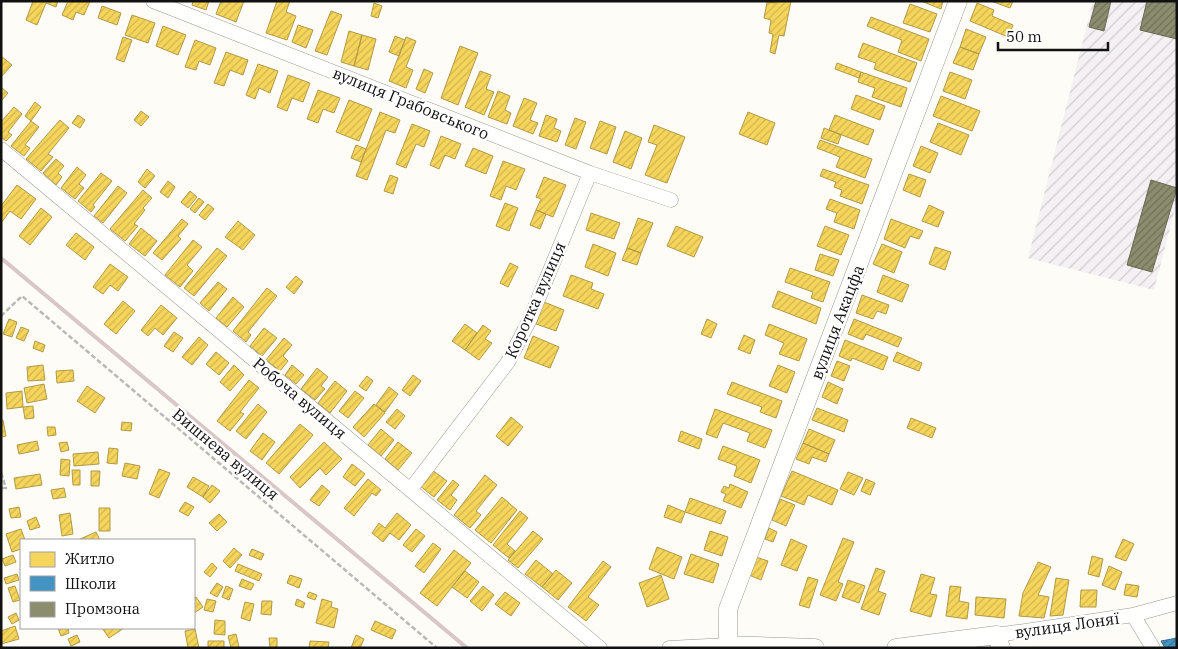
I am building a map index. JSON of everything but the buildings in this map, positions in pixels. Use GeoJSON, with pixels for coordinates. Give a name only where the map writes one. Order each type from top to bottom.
{"type":"FeatureCollection","features":[{"type":"Feature","properties":{"kind":"street","name":"вулиця Грабовського"},"geometry":{"type":"LineString","coordinates":[[153,1],[590,173],[671,200]]}},
{"type":"Feature","properties":{"kind":"street","name":"вулиця Акацфа"},"geometry":{"type":"LineString","coordinates":[[728,645],[728,609],[958,1]]}},
{"type":"Feature","properties":{"kind":"street","name":"Робоча вулиця"},"geometry":{"type":"LineString","coordinates":[[1,149],[600,648]]}},
{"type":"Feature","properties":{"kind":"street","name":"Коротка вулиця"},"geometry":{"type":"LineString","coordinates":[[410,490],[508,362],[530,319],[590,173]]}},
{"type":"Feature","properties":{"kind":"street","name":"вулиця Лоняї"},"geometry":{"type":"LineString","coordinates":[[896,648],[999,641],[1133,615],[1177,603]]}},
{"type":"Feature","properties":{"kind":"street"},"geometry":{"type":"LineString","coordinates":[[1133,615],[1153,648]]}},
{"type":"Feature","properties":{"kind":"street"},"geometry":{"type":"LineString","coordinates":[[669,648],[728,645],[815,648]]}},
{"type":"Feature","properties":{"kind":"path","name":"Вишнева вулиця"},"geometry":{"type":"LineString","coordinates":[[1,316],[22,296],[437,648]]}},
{"type":"Feature","properties":{"kind":"path"},"geometry":{"type":"LineString","coordinates":[[1,473],[6,488],[1,488]]}},
{"type":"Feature","properties":{"kind":"shaded area"},"geometry":{"type":"Polygon","coordinates":[[[1093,1],[1177,1],[1177,201],[1154,290],[1028,258],[1093,1]]]}},
{"type":"Feature","properties":{"kind":"railway"},"geometry":{"type":"LineString","coordinates":[[1,258],[467,648]]}}]}
